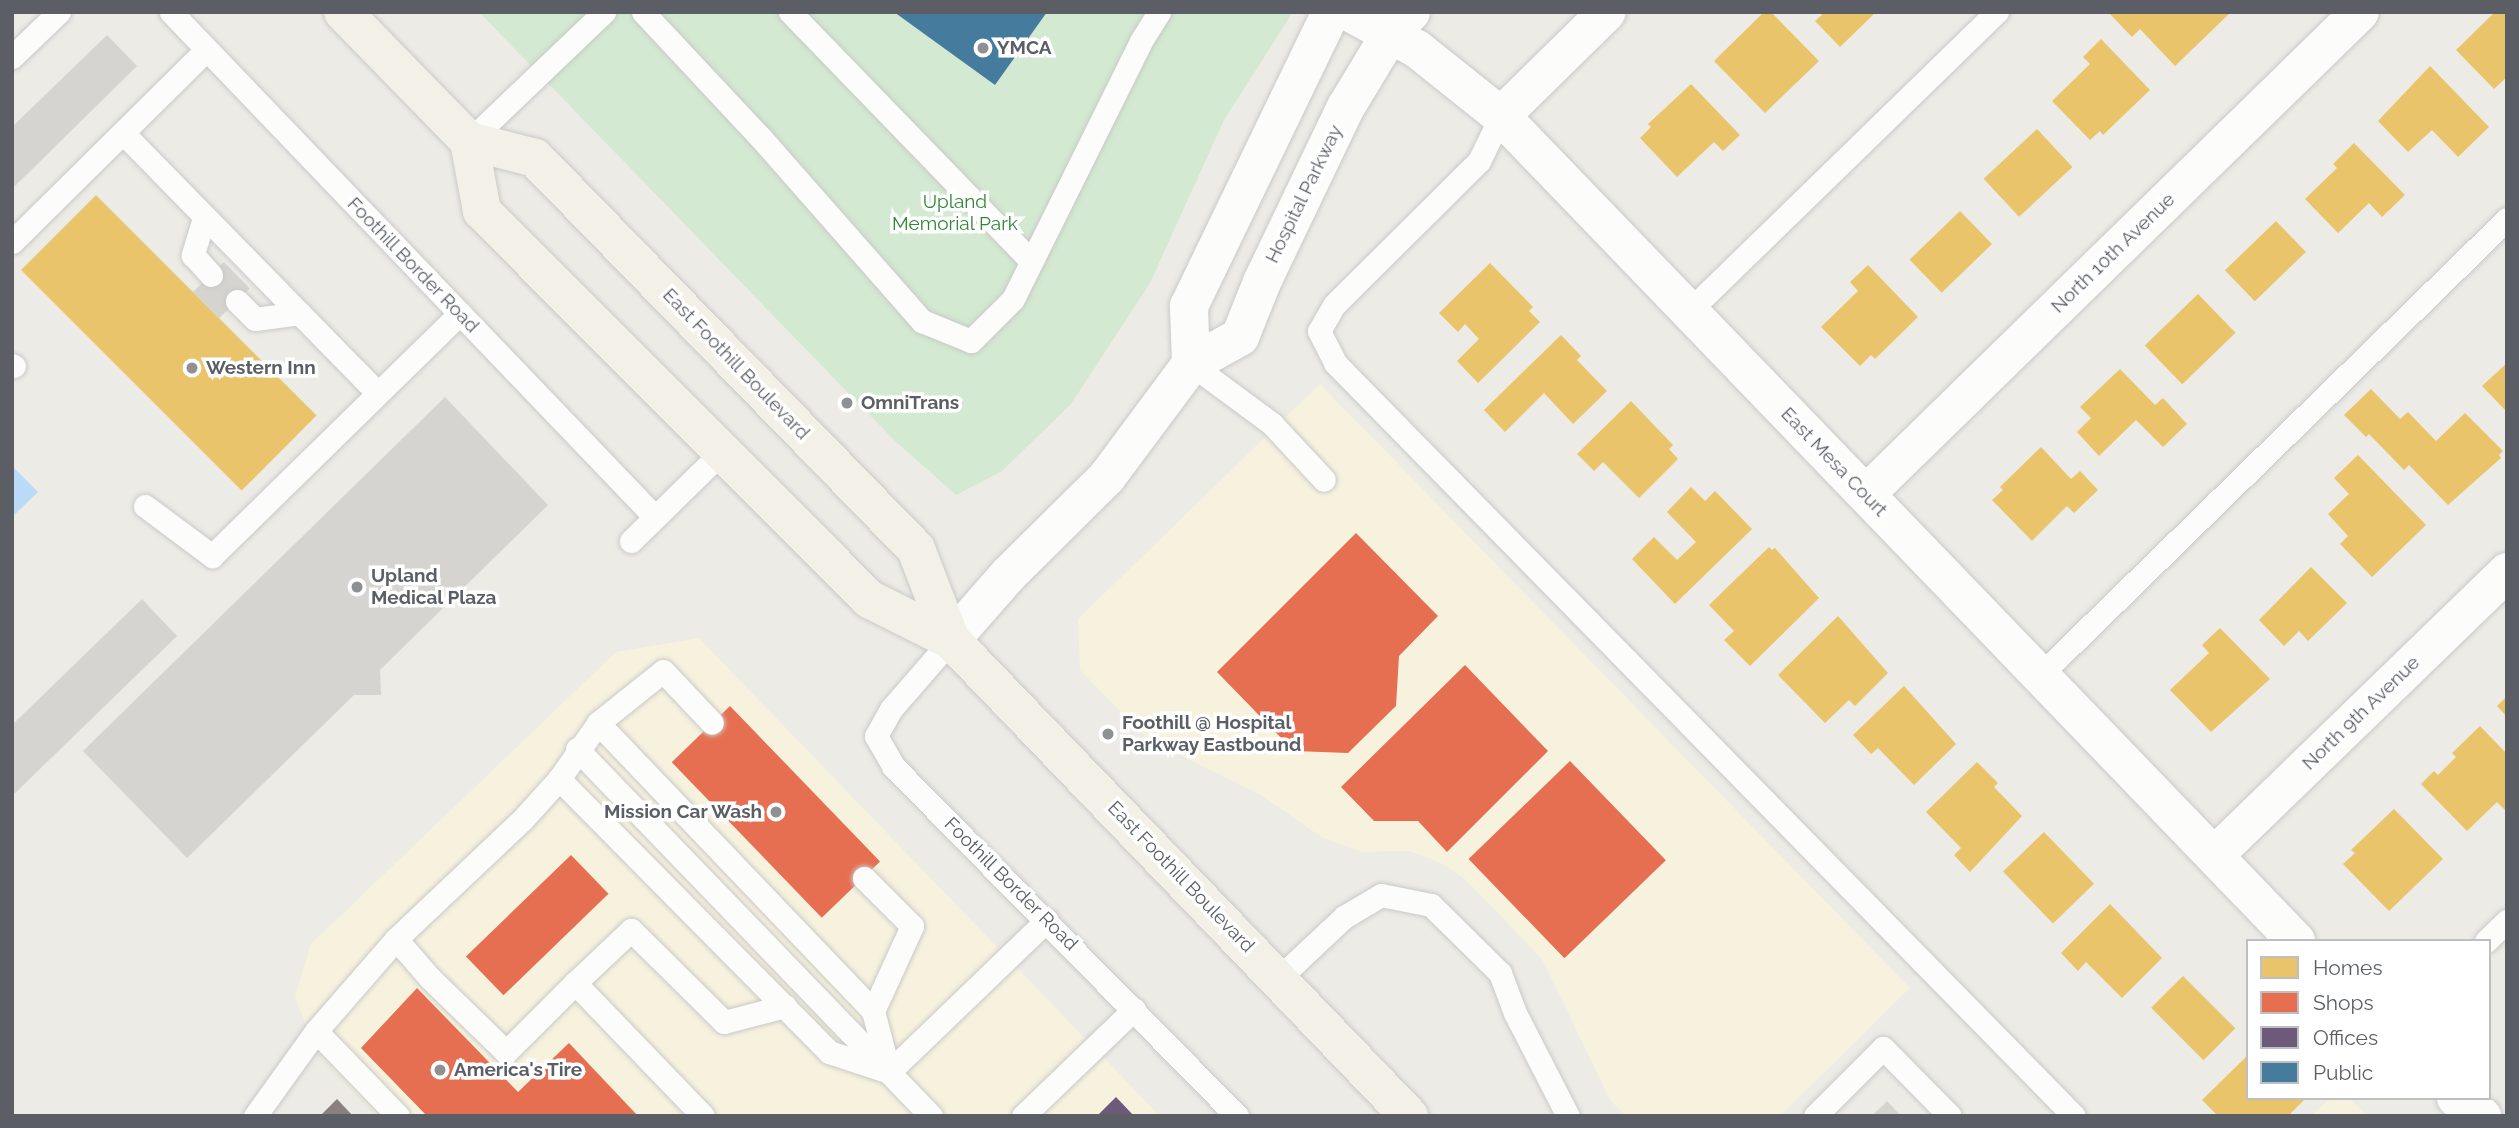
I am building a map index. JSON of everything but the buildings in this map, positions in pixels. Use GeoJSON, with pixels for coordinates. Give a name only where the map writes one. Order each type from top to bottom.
{"type":"FeatureCollection","features":[{"type":"Feature","properties":{"kind":"main road"},"geometry":{"type":"LineString","coordinates":[[344,12],[469,141]]}},
{"type":"Feature","properties":{"kind":"main road","name":"East Foothill Boulevard"},"geometry":{"type":"LineString","coordinates":[[951,640],[916,548],[535,158],[469,141],[482,211],[869,599],[951,640],[1409,1116]]}},
{"type":"Feature","properties":{"kind":"street"},"geometry":{"type":"LineString","coordinates":[[1191,364],[1189,306],[1331,12]]}},
{"type":"Feature","properties":{"kind":"street","name":"East Mesa Court"},"geometry":{"type":"LineString","coordinates":[[1349,12],[1401,23],[1417,48],[1500,117],[2039,676],[2216,855],[2294,939]]}},
{"type":"Feature","properties":{"kind":"street"},"geometry":{"type":"LineString","coordinates":[[1500,117],[1608,12]]}},
{"type":"Feature","properties":{"kind":"street","name":"North 10th Avenue"},"geometry":{"type":"LineString","coordinates":[[1866,494],[2360,12]]}},
{"type":"Feature","properties":{"kind":"street","name":"Hospital Parkway"},"geometry":{"type":"LineString","coordinates":[[951,640],[1009,574],[1107,477],[1191,364],[1240,337],[1262,282],[1346,107],[1401,23]]}},
{"type":"Feature","properties":{"kind":"street","name":"North 9th Avenue"},"geometry":{"type":"LineString","coordinates":[[2216,855],[2507,572]]}},
{"type":"Feature","properties":{"kind":"street"},"geometry":{"type":"LineString","coordinates":[[2459,1100],[2482,1116]]}},
{"type":"Feature","properties":{"kind":"lane"},"geometry":{"type":"LineString","coordinates":[[12,57],[59,12]]}},
{"type":"Feature","properties":{"kind":"lane","name":"Foothill Border Road"},"geometry":{"type":"LineString","coordinates":[[171,12],[655,517]]}},
{"type":"Feature","properties":{"kind":"lane"},"geometry":{"type":"LineString","coordinates":[[469,141],[604,12]]}},
{"type":"Feature","properties":{"kind":"lane"},"geometry":{"type":"LineString","coordinates":[[643,12],[761,138],[922,321],[971,341],[1013,299],[1141,41],[1159,12]]}},
{"type":"Feature","properties":{"kind":"lane"},"geometry":{"type":"LineString","coordinates":[[790,12],[1031,261]]}},
{"type":"Feature","properties":{"kind":"lane"},"geometry":{"type":"LineString","coordinates":[[1688,312],[1997,12]]}},
{"type":"Feature","properties":{"kind":"lane"},"geometry":{"type":"LineString","coordinates":[[12,242],[206,50]]}},
{"type":"Feature","properties":{"kind":"lane"},"geometry":{"type":"LineString","coordinates":[[1500,117],[1479,160],[1334,305],[1319,331],[1335,363],[2074,1116]]}},
{"type":"Feature","properties":{"kind":"lane"},"geometry":{"type":"LineString","coordinates":[[123,133],[378,394]]}},
{"type":"Feature","properties":{"kind":"lane"},"geometry":{"type":"LineString","coordinates":[[204,218],[193,255],[211,275]]}},
{"type":"Feature","properties":{"kind":"lane"},"geometry":{"type":"LineString","coordinates":[[2039,676],[2507,219]]}},
{"type":"Feature","properties":{"kind":"lane"},"geometry":{"type":"LineString","coordinates":[[237,301],[255,319],[300,313]]}},
{"type":"Feature","properties":{"kind":"lane"},"geometry":{"type":"LineString","coordinates":[[145,506],[212,556],[460,313]]}},
{"type":"Feature","properties":{"kind":"lane"},"geometry":{"type":"LineString","coordinates":[[1191,364],[1272,424],[1324,480]]}},
{"type":"Feature","properties":{"kind":"lane"},"geometry":{"type":"LineString","coordinates":[[631,541],[721,453]]}},
{"type":"Feature","properties":{"kind":"lane","name":"Foothill Border Road"},"geometry":{"type":"LineString","coordinates":[[951,640],[891,709],[876,736],[893,766],[1237,1116]]}},
{"type":"Feature","properties":{"kind":"lane"},"geometry":{"type":"LineString","coordinates":[[255,1116],[316,1031],[396,939],[522,820],[559,779],[577,749],[598,723],[663,671],[712,723]]}},
{"type":"Feature","properties":{"kind":"lane"},"geometry":{"type":"LineString","coordinates":[[598,723],[873,1011],[889,1073]]}},
{"type":"Feature","properties":{"kind":"lane"},"geometry":{"type":"LineString","coordinates":[[577,749],[931,1116]]}},
{"type":"Feature","properties":{"kind":"lane"},"geometry":{"type":"LineString","coordinates":[[559,779],[829,1052],[889,1073]]}},
{"type":"Feature","properties":{"kind":"lane"},"geometry":{"type":"LineString","coordinates":[[864,878],[912,926],[873,1011]]}},
{"type":"Feature","properties":{"kind":"lane"},"geometry":{"type":"LineString","coordinates":[[1278,979],[1344,917],[1381,895],[1431,905],[1500,973],[1515,1013],[1568,1116]]}},
{"type":"Feature","properties":{"kind":"lane"},"geometry":{"type":"LineString","coordinates":[[889,1073],[1047,920]]}},
{"type":"Feature","properties":{"kind":"lane"},"geometry":{"type":"LineString","coordinates":[[2488,939],[2507,921]]}},
{"type":"Feature","properties":{"kind":"lane"},"geometry":{"type":"LineString","coordinates":[[396,939],[429,977],[506,1052],[631,930],[724,1022],[785,1006]]}},
{"type":"Feature","properties":{"kind":"lane"},"geometry":{"type":"LineString","coordinates":[[575,983],[703,1116]]}},
{"type":"Feature","properties":{"kind":"lane"},"geometry":{"type":"LineString","coordinates":[[1023,1116],[1134,1009]]}},
{"type":"Feature","properties":{"kind":"lane"},"geometry":{"type":"LineString","coordinates":[[316,1031],[398,1116]]}},
{"type":"Feature","properties":{"kind":"lane"},"geometry":{"type":"LineString","coordinates":[[1815,1116],[1883,1048],[1950,1116]]}},
{"type":"Feature","properties":{"kind":"shaded area"},"geometry":{"type":"Polygon","coordinates":[[[1320,384],[1910,988],[1780,1116],[1626,1116],[1610,1100],[1542,959],[1465,879],[1439,862],[1410,851],[1363,852],[1323,838],[1259,794],[1148,739],[1080,670],[1078,619],[1320,384]]]}},
{"type":"Feature","properties":{"kind":"shaded area"},"geometry":{"type":"Polygon","coordinates":[[[699,638],[1160,1116],[378,1116],[315,1050],[295,997],[311,944],[616,652],[699,638]]]}},
{"type":"Feature","properties":{"kind":"shaded area"},"geometry":{"type":"Polygon","coordinates":[[[2328,1100],[2351,1100],[2368,1116],[2311,1116],[2328,1100]]]}},
{"type":"Feature","properties":{"kind":"green space","name":"Upland Memorial Park"},"geometry":{"type":"Polygon","coordinates":[[[479,12],[1293,12],[1224,120],[1150,283],[1071,404],[1002,471],[956,495],[893,439],[479,12]]]}},
{"type":"Feature","properties":{"kind":"water"},"geometry":{"type":"Polygon","coordinates":[[[14,468],[38,492],[12,517],[12,470],[14,468]]]}},
{"type":"Feature","properties":{"kind":"place","name":"YMCA"},"geometry":{"type":"Point","coordinates":[983,48]}},
{"type":"Feature","properties":{"kind":"place","name":"Western Inn"},"geometry":{"type":"Point","coordinates":[192,368]}},
{"type":"Feature","properties":{"kind":"place","name":"OmniTrans"},"geometry":{"type":"Point","coordinates":[847,403]}},
{"type":"Feature","properties":{"kind":"place","name":"Upland Medical Plaza"},"geometry":{"type":"Point","coordinates":[357,587]}},
{"type":"Feature","properties":{"kind":"place","name":"Foothill @ Hospital Parkway Eastbound"},"geometry":{"type":"Point","coordinates":[1108,734]}},
{"type":"Feature","properties":{"kind":"place","name":"Mission Car Wash"},"geometry":{"type":"Point","coordinates":[776,812]}},
{"type":"Feature","properties":{"kind":"place","name":"America's Tire"},"geometry":{"type":"Point","coordinates":[440,1070]}}]}
